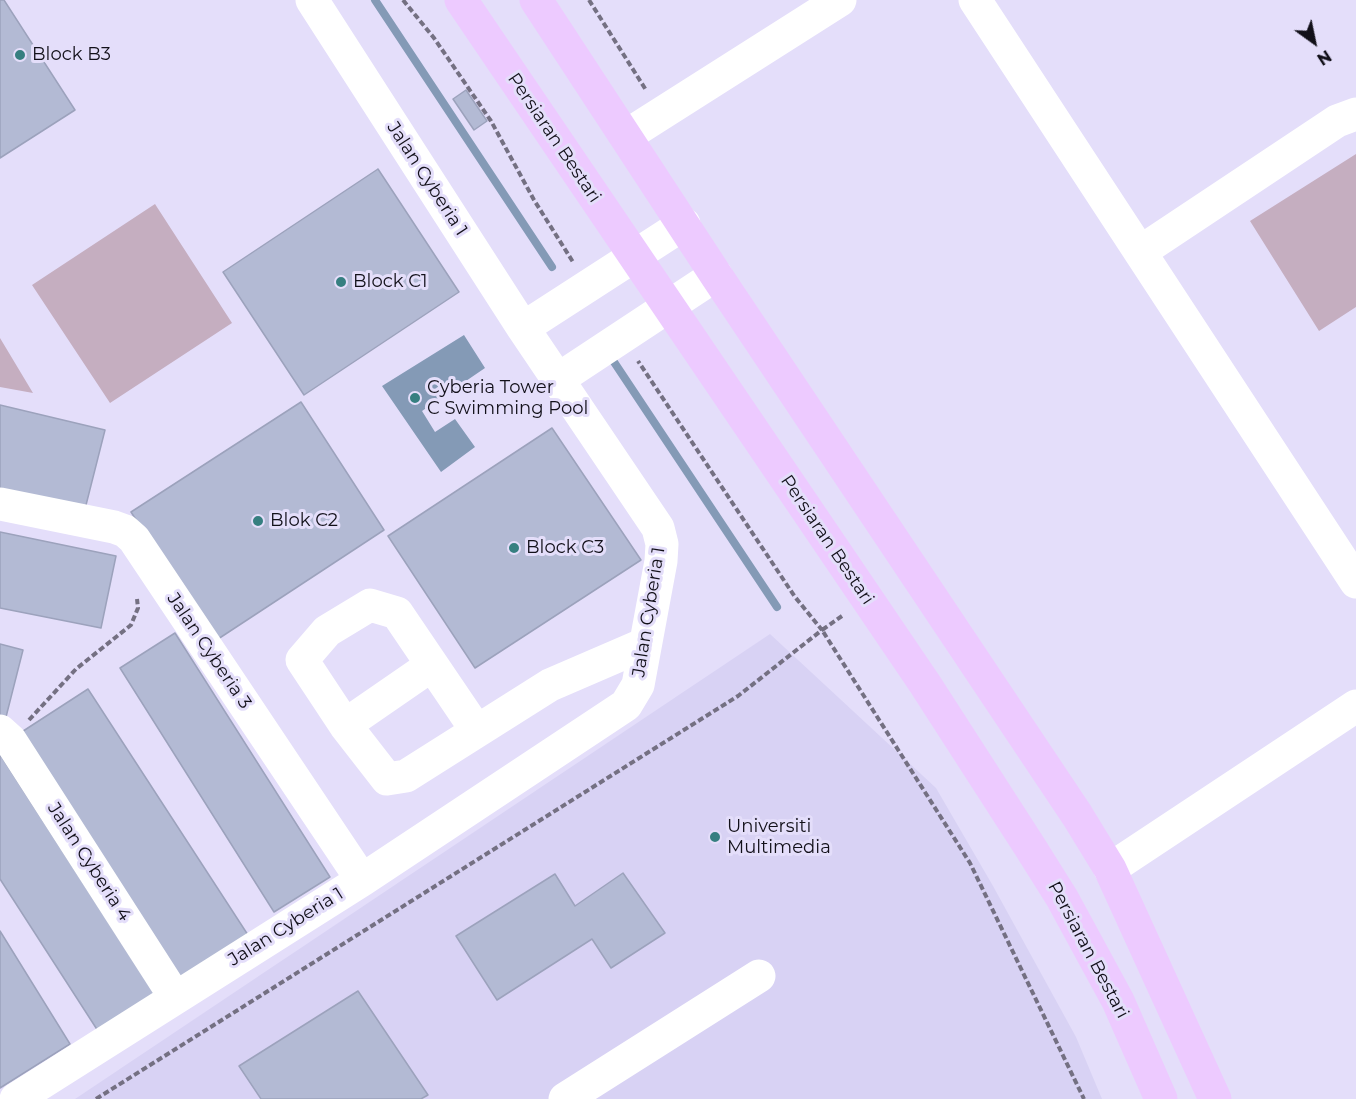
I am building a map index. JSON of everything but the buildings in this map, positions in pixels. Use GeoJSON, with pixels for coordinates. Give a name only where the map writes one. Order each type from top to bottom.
{"type":"FeatureCollection","features":[{"type":"Feature","properties":{"kind":"main road"},"geometry":{"type":"LineString","coordinates":[[536,0],[716,275],[1077,815],[1110,869],[1215,1099]]}},
{"type":"Feature","properties":{"kind":"main road","name":"Persiaran Bestari"},"geometry":{"type":"LineString","coordinates":[[470,6],[668,307],[925,684],[1062,898],[1118,1001],[1161,1099]]}},
{"type":"Feature","properties":{"kind":"street","name":"Jalan Cyberia 1"},"geometry":{"type":"LineString","coordinates":[[16,1099],[362,880],[626,705],[638,685],[660,561],[662,544],[658,528],[557,380],[312,0]]}},
{"type":"Feature","properties":{"kind":"street"},"geometry":{"type":"LineString","coordinates":[[626,136],[840,0]]}},
{"type":"Feature","properties":{"kind":"street"},"geometry":{"type":"LineString","coordinates":[[975,0],[1356,582]]}},
{"type":"Feature","properties":{"kind":"street"},"geometry":{"type":"LineString","coordinates":[[1140,252],[1347,117],[1356,94]]}},
{"type":"Feature","properties":{"kind":"street"},"geometry":{"type":"LineString","coordinates":[[523,328],[684,224]]}},
{"type":"Feature","properties":{"kind":"street"},"geometry":{"type":"LineString","coordinates":[[557,380],[716,275]]}},
{"type":"Feature","properties":{"kind":"street","name":"Jalan Cyberia 3"},"geometry":{"type":"LineString","coordinates":[[0,504],[114,527],[134,538],[362,880]]}},
{"type":"Feature","properties":{"kind":"street"},"geometry":{"type":"LineString","coordinates":[[477,732],[397,613],[370,605],[327,632],[302,660],[345,724],[387,778],[406,776],[477,732],[550,685],[645,644]]}},
{"type":"Feature","properties":{"kind":"street"},"geometry":{"type":"LineString","coordinates":[[345,724],[432,665]]}},
{"type":"Feature","properties":{"kind":"street"},"geometry":{"type":"LineString","coordinates":[[1110,869],[1356,706]]}},
{"type":"Feature","properties":{"kind":"street","name":"Jalan Cyberia 4"},"geometry":{"type":"LineString","coordinates":[[5,735],[175,997]]}},
{"type":"Feature","properties":{"kind":"street"},"geometry":{"type":"LineString","coordinates":[[566,1099],[759,976]]}},
{"type":"Feature","properties":{"kind":"path"},"geometry":{"type":"LineString","coordinates":[[403,0],[434,38],[491,122],[534,200],[588,286]]}},
{"type":"Feature","properties":{"kind":"path"},"geometry":{"type":"LineString","coordinates":[[589,0],[661,113]]}},
{"type":"Feature","properties":{"kind":"path"},"geometry":{"type":"LineString","coordinates":[[5,735],[76,669],[130,625],[138,608],[137,596]]}},
{"type":"Feature","properties":{"kind":"path"},"geometry":{"type":"LineString","coordinates":[[867,599],[822,630],[970,863],[1084,1099]]}},
{"type":"Feature","properties":{"kind":"shaded area"},"geometry":{"type":"Polygon","coordinates":[[[1356,154],[1356,307],[1319,331],[1250,221],[1356,154]]]}},
{"type":"Feature","properties":{"kind":"shaded area"},"geometry":{"type":"Polygon","coordinates":[[[155,204],[232,323],[110,403],[32,285],[155,204]]]}},
{"type":"Feature","properties":{"kind":"shaded area"},"geometry":{"type":"Polygon","coordinates":[[[0,338],[33,393],[0,387],[0,338]]]}},
{"type":"Feature","properties":{"kind":"shaded area","name":"Universiti Multimedia"},"geometry":{"type":"Polygon","coordinates":[[[770,634],[936,788],[1076,1037],[1102,1099],[75,1099],[770,634]]]}},
{"type":"Feature","properties":{"kind":"water","name":"Cyberia Tower C Swimming Pool"},"geometry":{"type":"Polygon","coordinates":[[[464,335],[485,368],[422,411],[435,432],[455,419],[475,447],[441,472],[382,386],[464,335]]]}},
{"type":"Feature","properties":{"kind":"waterway"},"geometry":{"type":"LineString","coordinates":[[375,0],[552,267]]}},
{"type":"Feature","properties":{"kind":"waterway"},"geometry":{"type":"LineString","coordinates":[[614,362],[777,607]]}},
{"type":"Feature","properties":{"kind":"place","name":"Block B3"},"geometry":{"type":"Point","coordinates":[20,55]}},
{"type":"Feature","properties":{"kind":"place","name":"Block C1"},"geometry":{"type":"Point","coordinates":[341,282]}},
{"type":"Feature","properties":{"kind":"place","name":"Cyberia Tower C Swimming Pool"},"geometry":{"type":"Point","coordinates":[415,398]}},
{"type":"Feature","properties":{"kind":"place","name":"Blok C2"},"geometry":{"type":"Point","coordinates":[258,521]}},
{"type":"Feature","properties":{"kind":"place","name":"Block C3"},"geometry":{"type":"Point","coordinates":[514,548]}},
{"type":"Feature","properties":{"kind":"place","name":"Universiti Multimedia"},"geometry":{"type":"Point","coordinates":[715,837]}}]}
